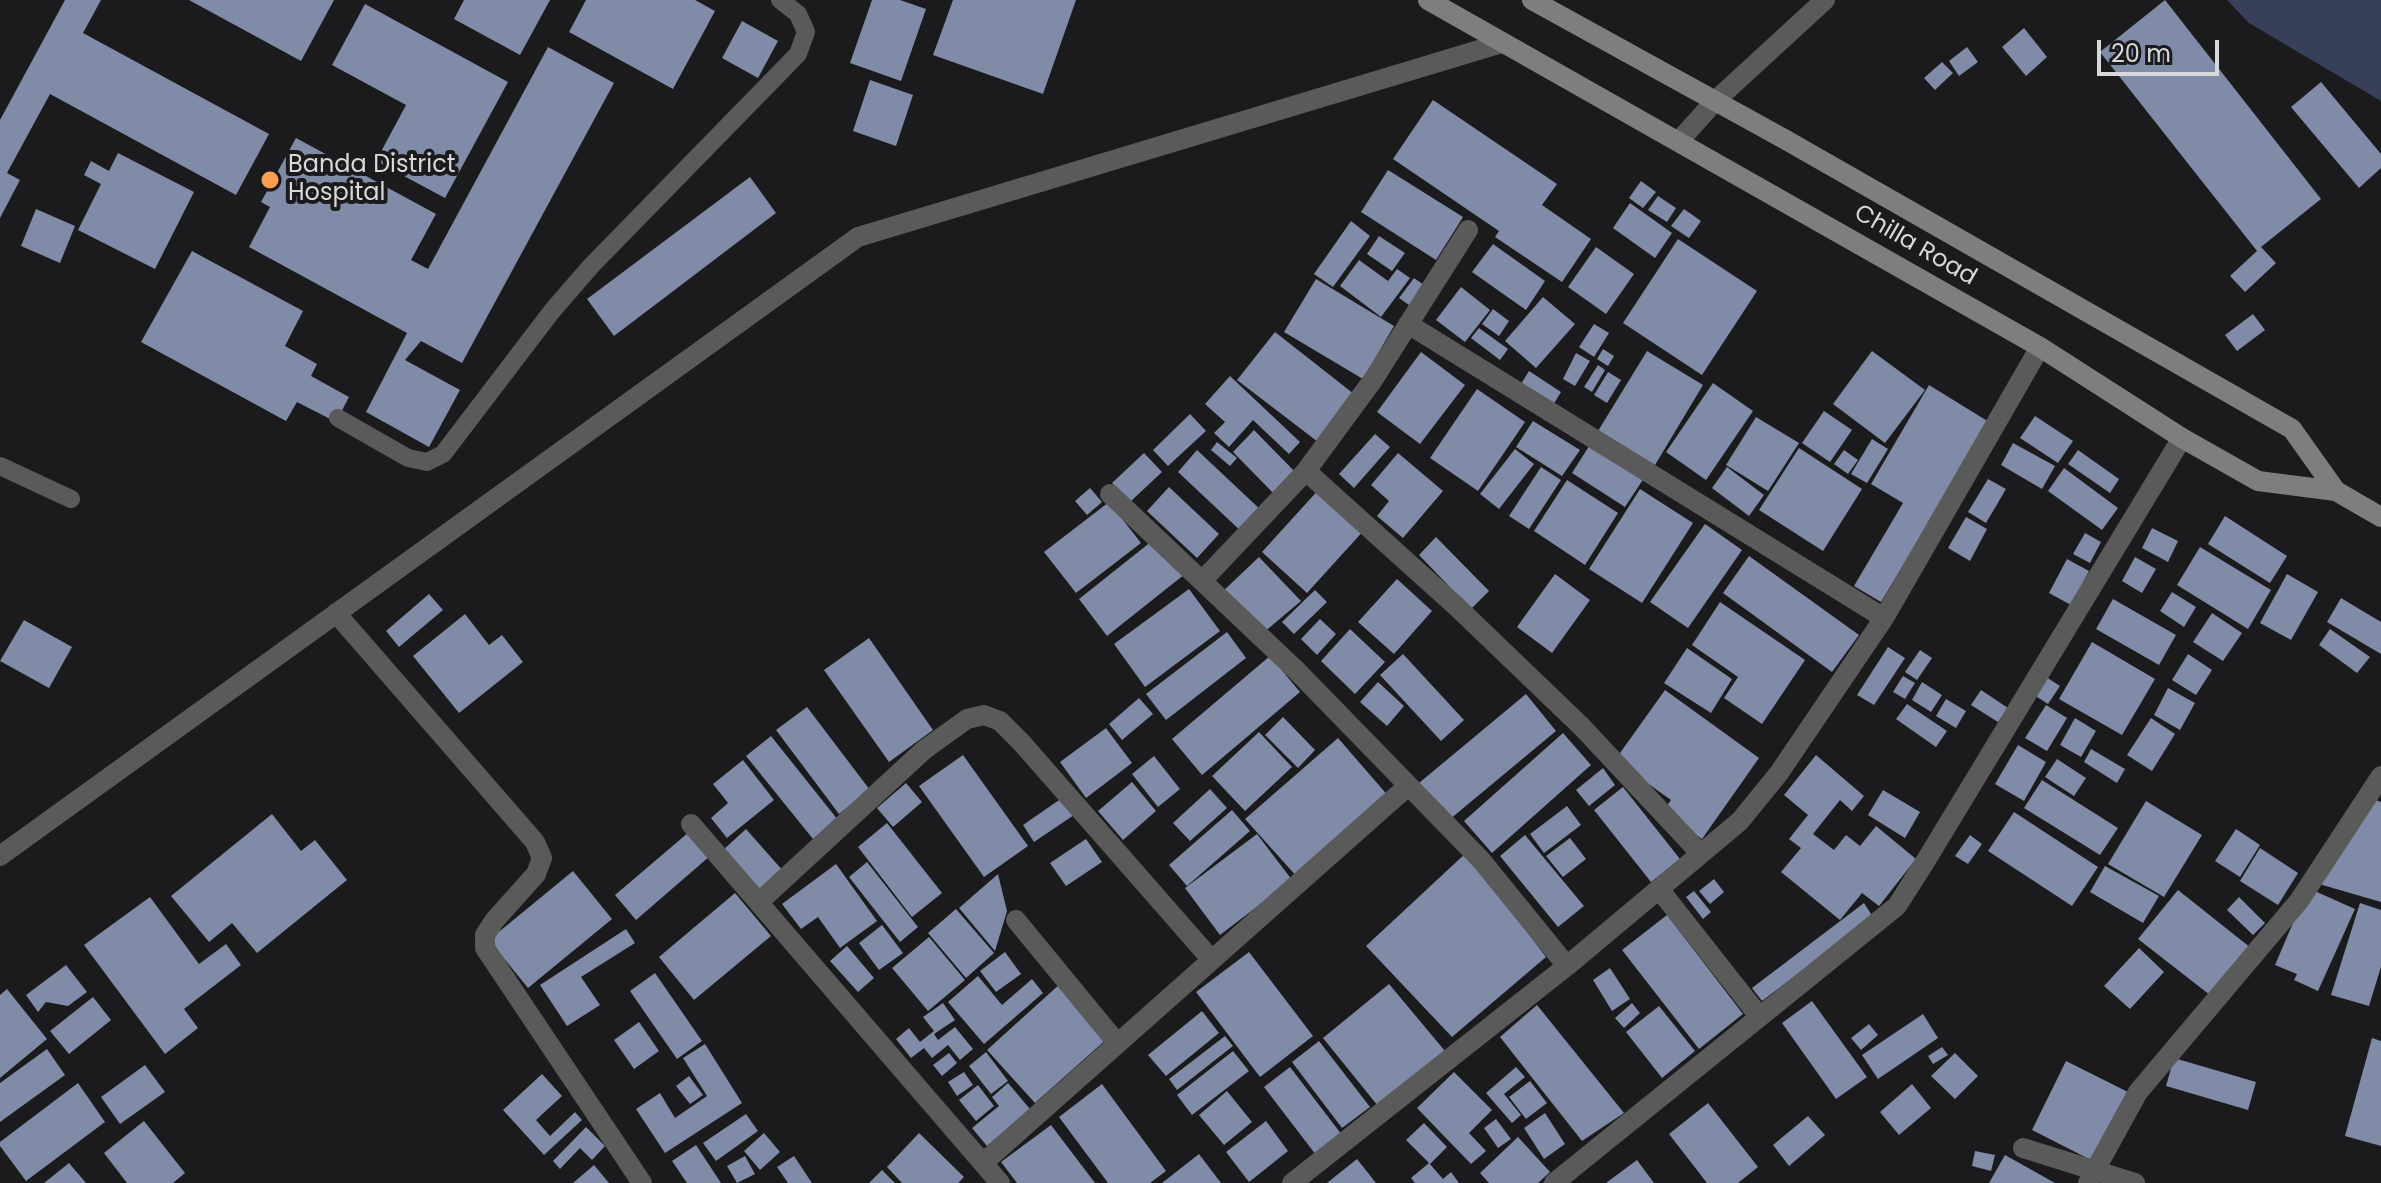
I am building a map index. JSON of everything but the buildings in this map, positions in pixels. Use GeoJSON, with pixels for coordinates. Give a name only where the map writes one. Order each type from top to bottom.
{"type":"FeatureCollection","features":[{"type":"Feature","properties":{"kind":"main road","name":"Chilla Road"},"geometry":{"type":"LineString","coordinates":[[1428,0],[2040,347],[2182,438],[2258,481],[2336,491],[2381,517]]}},
{"type":"Feature","properties":{"kind":"main road"},"geometry":{"type":"LineString","coordinates":[[1532,0],[2292,429],[2336,491]]}},
{"type":"Feature","properties":{"kind":"street"},"geometry":{"type":"LineString","coordinates":[[1679,141],[1715,101],[1825,0]]}},
{"type":"Feature","properties":{"kind":"street"},"geometry":{"type":"LineString","coordinates":[[0,856],[858,237],[1502,43]]}},
{"type":"Feature","properties":{"kind":"street"},"geometry":{"type":"LineString","coordinates":[[1202,581],[1306,471],[1373,380],[1468,230]]}},
{"type":"Feature","properties":{"kind":"street"},"geometry":{"type":"LineString","coordinates":[[1408,324],[1884,618]]}},
{"type":"Feature","properties":{"kind":"street"},"geometry":{"type":"LineString","coordinates":[[1292,1183],[1567,966],[1740,821],[1779,773],[1884,618],[2040,347]]}},
{"type":"Feature","properties":{"kind":"street"},"geometry":{"type":"LineString","coordinates":[[1554,1183],[1897,906],[2182,438]]}},
{"type":"Feature","properties":{"kind":"street"},"geometry":{"type":"LineString","coordinates":[[1306,471],[1457,607],[1559,705],[1701,854]]}},
{"type":"Feature","properties":{"kind":"street"},"geometry":{"type":"LineString","coordinates":[[1110,494],[1297,671],[1481,860],[1567,966]]}},
{"type":"Feature","properties":{"kind":"street"},"geometry":{"type":"LineString","coordinates":[[336,613],[535,842],[542,858],[536,874],[494,921],[485,935],[485,948],[642,1183]]}},
{"type":"Feature","properties":{"kind":"street"},"geometry":{"type":"LineString","coordinates":[[759,902],[924,750],[967,719],[984,715],[1000,721],[1021,742],[1210,958]]}},
{"type":"Feature","properties":{"kind":"street"},"geometry":{"type":"LineString","coordinates":[[2092,1178],[2138,1092],[2299,901],[2381,776]]}},
{"type":"Feature","properties":{"kind":"street"},"geometry":{"type":"LineString","coordinates":[[983,1163],[1210,958],[1408,786]]}},
{"type":"Feature","properties":{"kind":"street"},"geometry":{"type":"LineString","coordinates":[[691,824],[1000,1183]]}},
{"type":"Feature","properties":{"kind":"street"},"geometry":{"type":"LineString","coordinates":[[1659,889],[1759,1016]]}},
{"type":"Feature","properties":{"kind":"street"},"geometry":{"type":"LineString","coordinates":[[1016,920],[1117,1043]]}},
{"type":"Feature","properties":{"kind":"street"},"geometry":{"type":"LineString","coordinates":[[2023,1148],[2092,1178],[2135,1183]]}},
{"type":"Feature","properties":{"kind":"lane"},"geometry":{"type":"LineString","coordinates":[[338,418],[408,458],[427,462],[443,454],[552,311],[591,266],[798,54],[806,32],[798,14],[780,0]]}},
{"type":"Feature","properties":{"kind":"lane"},"geometry":{"type":"LineString","coordinates":[[0,466],[71,499]]}},
{"type":"Feature","properties":{"kind":"shaded area"},"geometry":{"type":"Polygon","coordinates":[[[2227,0],[2381,0],[2381,101],[2249,23],[2227,0]]]}},
{"type":"Feature","properties":{"kind":"place","name":"Banda District Hospital"},"geometry":{"type":"Point","coordinates":[270,180]}}]}
